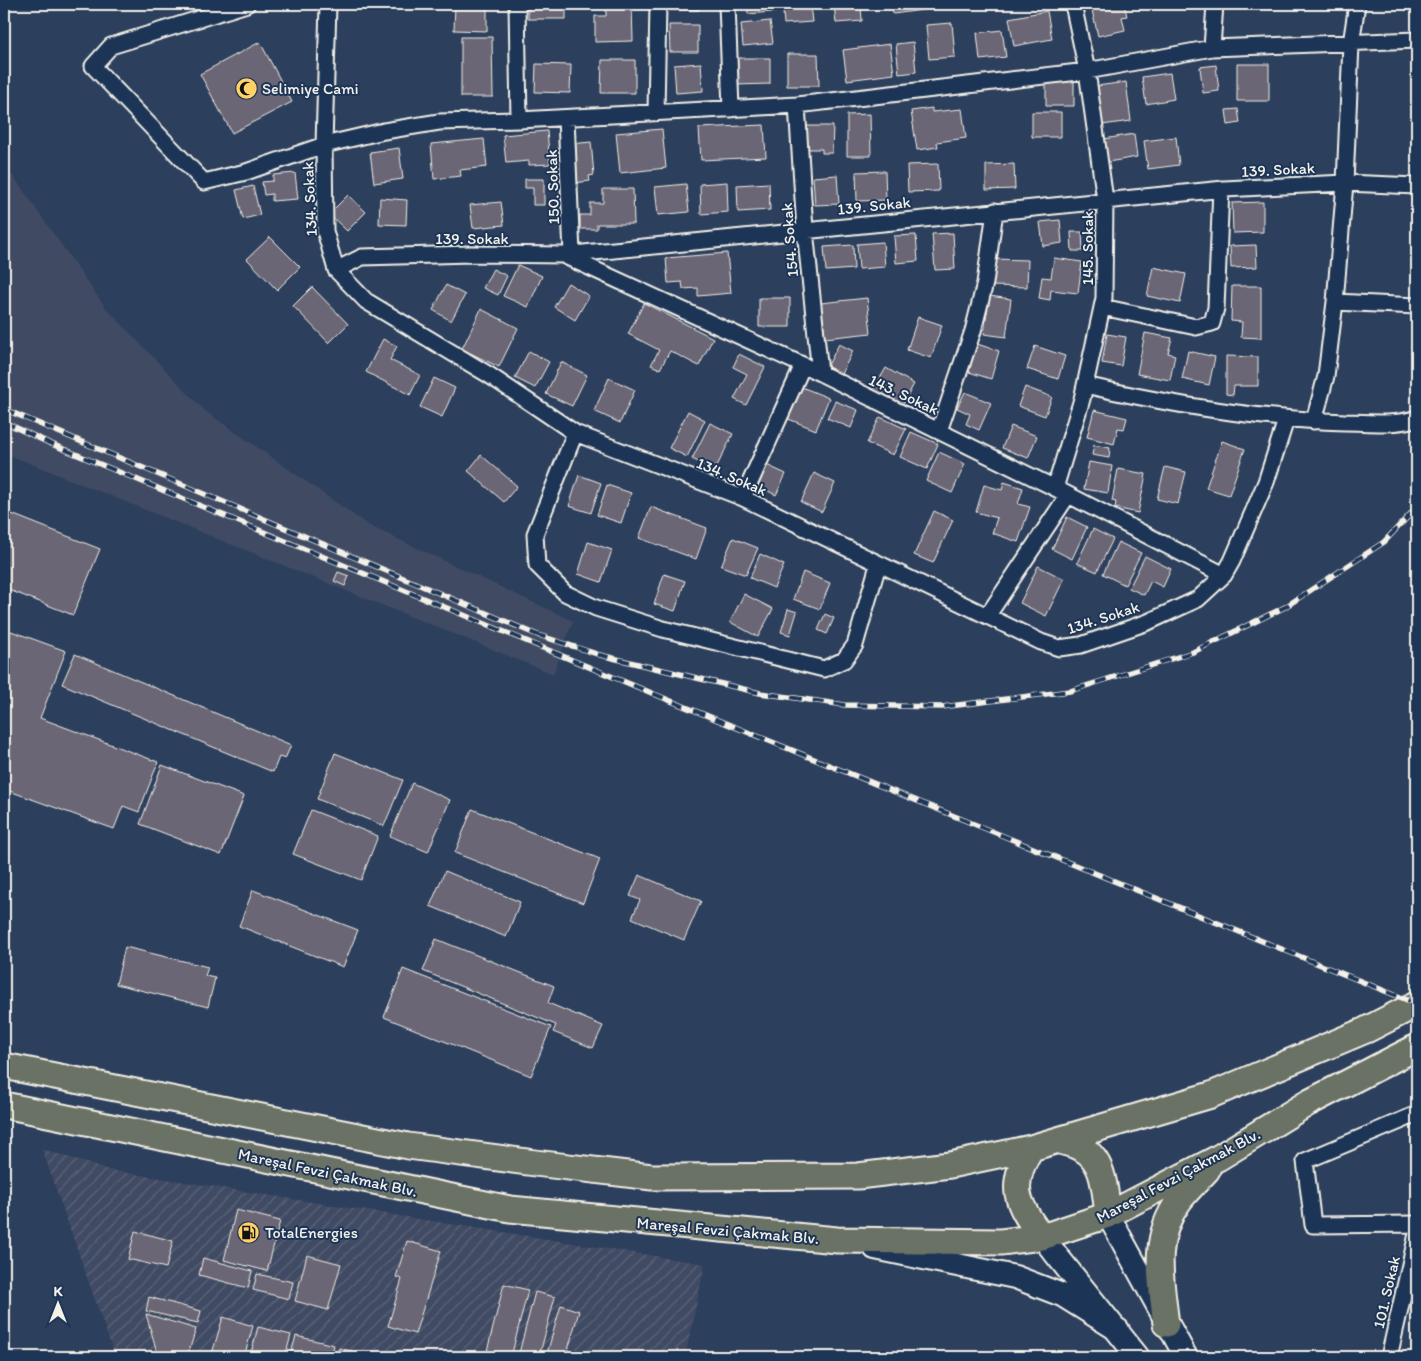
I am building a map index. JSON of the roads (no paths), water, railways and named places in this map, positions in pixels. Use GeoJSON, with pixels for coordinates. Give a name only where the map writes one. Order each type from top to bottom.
{"type":"FeatureCollection","features":[{"type":"Feature","properties":{"kind":"main road"},"geometry":{"type":"LineString","coordinates":[[4,1066],[408,1146],[652,1177],[858,1176],[950,1165],[1031,1148],[1211,1095],[1366,1030],[1417,1004]]}},
{"type":"Feature","properties":{"kind":"main road","name":"Mareşal Fevzi Çakmak Blv."},"geometry":{"type":"LineString","coordinates":[[4,1106],[510,1209],[837,1240],[1000,1242],[1042,1237],[1108,1216],[1218,1158],[1308,1103],[1411,1050]]}},
{"type":"Feature","properties":{"kind":"main road"},"geometry":{"type":"LineString","coordinates":[[1058,1140],[1082,1148],[1098,1162],[1104,1186],[1108,1216],[1166,1324],[1186,1357]]}},
{"type":"Feature","properties":{"kind":"main road"},"geometry":{"type":"LineString","coordinates":[[1031,1148],[1020,1166],[1016,1183],[1020,1202],[1026,1217],[1138,1357]]}},
{"type":"Feature","properties":{"kind":"main road"},"geometry":{"type":"LineString","coordinates":[[1166,1324],[1159,1266],[1160,1241],[1168,1220],[1178,1202],[1218,1158]]}},
{"type":"Feature","properties":{"kind":"main road"},"geometry":{"type":"LineString","coordinates":[[837,1240],[963,1264],[1015,1277],[1062,1295],[1118,1330]]}},
{"type":"Feature","properties":{"kind":"street"},"geometry":{"type":"LineString","coordinates":[[247,4],[111,46],[93,66],[204,182],[246,172],[324,145],[384,131],[439,122],[566,118],[797,105],[1087,71],[1212,48],[1417,40]]}},
{"type":"Feature","properties":{"kind":"street","name":"134. Sokak"},"geometry":{"type":"LineString","coordinates":[[328,4],[324,145],[325,230],[336,270],[366,301],[489,375],[575,432],[743,498],[878,565],[988,615],[1041,642],[1059,648],[1069,648],[1148,622],[1198,599],[1224,575],[1245,535],[1266,482],[1286,420]]}},
{"type":"Feature","properties":{"kind":"street"},"geometry":{"type":"LineString","coordinates":[[517,4],[519,120]]}},
{"type":"Feature","properties":{"kind":"street"},"geometry":{"type":"LineString","coordinates":[[656,113],[658,4]]}},
{"type":"Feature","properties":{"kind":"street"},"geometry":{"type":"LineString","coordinates":[[728,4],[732,109]]}},
{"type":"Feature","properties":{"kind":"street","name":"145. Sokak"},"geometry":{"type":"LineString","coordinates":[[988,615],[1062,492],[1102,307],[1105,200],[1087,71],[1073,4]]}},
{"type":"Feature","properties":{"kind":"street"},"geometry":{"type":"LineString","coordinates":[[1212,48],[1214,4]]}},
{"type":"Feature","properties":{"kind":"street"},"geometry":{"type":"LineString","coordinates":[[1314,421],[1326,376],[1335,302],[1345,183],[1351,44],[1357,4]]}},
{"type":"Feature","properties":{"kind":"street","name":"154. Sokak"},"geometry":{"type":"LineString","coordinates":[[797,105],[805,230],[820,372]]}},
{"type":"Feature","properties":{"kind":"street","name":"150. Sokak"},"geometry":{"type":"LineString","coordinates":[[566,118],[568,255]]}},
{"type":"Feature","properties":{"kind":"street","name":"139. Sokak"},"geometry":{"type":"LineString","coordinates":[[336,270],[362,257],[471,254],[568,255],[1221,189],[1345,183],[1417,186]]}},
{"type":"Feature","properties":{"kind":"street"},"geometry":{"type":"LineString","coordinates":[[1102,307],[1196,327],[1212,323],[1216,308],[1221,189]]}},
{"type":"Feature","properties":{"kind":"street"},"geometry":{"type":"LineString","coordinates":[[939,431],[973,331],[985,283],[995,211]]}},
{"type":"Feature","properties":{"kind":"street","name":"143. Sokak"},"geometry":{"type":"LineString","coordinates":[[568,255],[803,366],[820,372],[1224,575]]}},
{"type":"Feature","properties":{"kind":"street"},"geometry":{"type":"LineString","coordinates":[[1335,302],[1417,306]]}},
{"type":"Feature","properties":{"kind":"street"},"geometry":{"type":"LineString","coordinates":[[743,498],[803,366]]}},
{"type":"Feature","properties":{"kind":"street"},"geometry":{"type":"LineString","coordinates":[[1086,385],[1161,403],[1286,420],[1394,423],[1417,418]]}},
{"type":"Feature","properties":{"kind":"street"},"geometry":{"type":"LineString","coordinates":[[575,432],[535,534],[537,565],[565,593],[596,608],[662,629],[824,669],[844,660],[855,645],[878,565]]}},
{"type":"Feature","properties":{"kind":"street"},"geometry":{"type":"LineString","coordinates":[[1417,1114],[1305,1161],[1313,1225],[1417,1224]]}},
{"type":"Feature","properties":{"kind":"street","name":"101. Sokak"},"geometry":{"type":"LineString","coordinates":[[1389,1357],[1417,1234]]}},
{"type":"Feature","properties":{"kind":"railway"},"geometry":{"type":"LineString","coordinates":[[4,409],[540,636]]}},
{"type":"Feature","properties":{"kind":"railway"},"geometry":{"type":"LineString","coordinates":[[4,422],[49,443],[671,701],[1417,1004]]}},
{"type":"Feature","properties":{"kind":"railway"},"geometry":{"type":"LineString","coordinates":[[535,634],[600,655],[760,693],[845,705],[942,707],[1070,691],[1193,652],[1285,607],[1384,542],[1417,507]]}},
{"type":"Feature","properties":{"kind":"place","name":"Selimiye Cami"},"geometry":{"type":"Point","coordinates":[246,88]}},
{"type":"Feature","properties":{"kind":"place","name":"TotalEnergies"},"geometry":{"type":"Point","coordinates":[249,1232]}}]}
